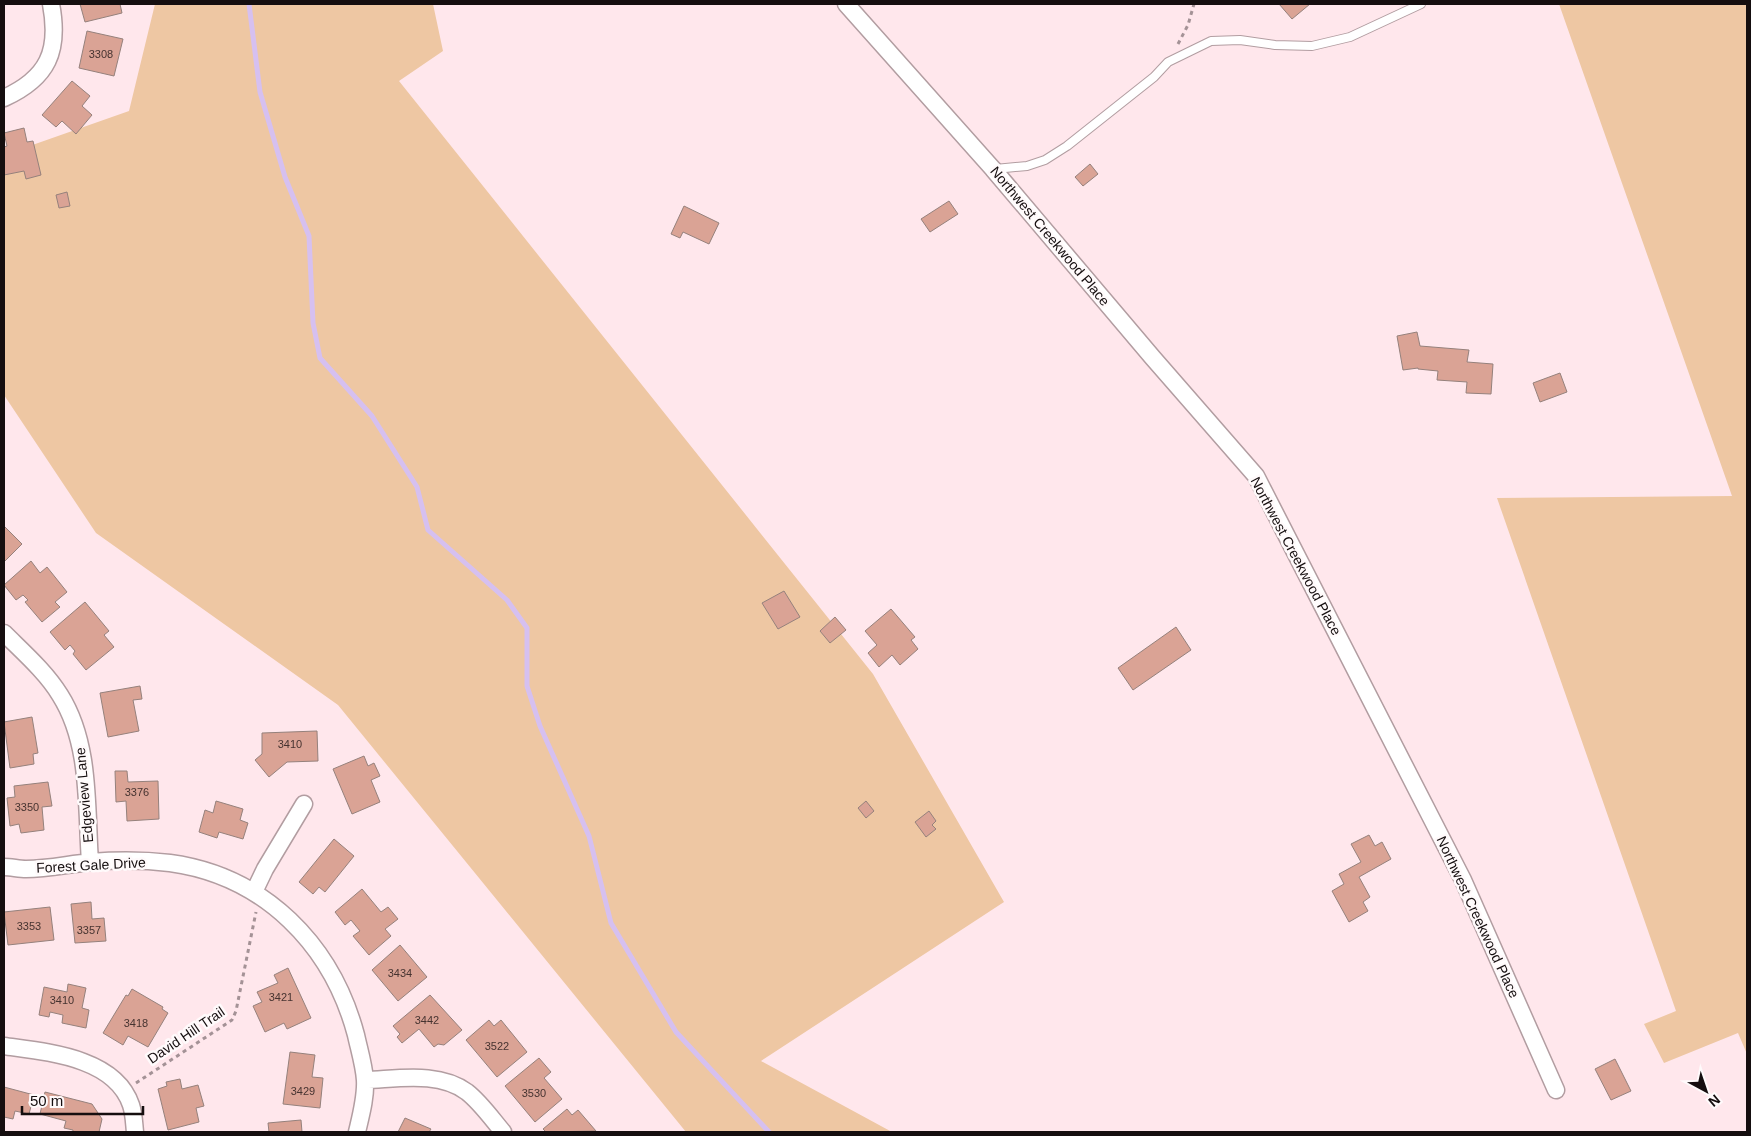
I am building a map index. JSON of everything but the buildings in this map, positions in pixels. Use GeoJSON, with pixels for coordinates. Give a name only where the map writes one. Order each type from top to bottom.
{"type":"FeatureCollection","features":[{"type":"Feature","properties":{"kind":"street"},"geometry":{"type":"LineString","coordinates":[[4,98],[20,91],[33,81],[44,68],[52,50],[55,33],[52,4]]}},
{"type":"Feature","properties":{"kind":"street","name":"Northwest Creekwood Place"},"geometry":{"type":"LineString","coordinates":[[846,4],[994,169],[1153,358],[1256,476],[1463,880],[1556,1090]]}},
{"type":"Feature","properties":{"kind":"street","name":"Edgeview Lane"},"geometry":{"type":"LineString","coordinates":[[4,633],[45,674],[60,695],[80,740],[84,770],[90,862]]}},
{"type":"Feature","properties":{"kind":"street"},"geometry":{"type":"LineString","coordinates":[[258,894],[265,869],[304,804]]}},
{"type":"Feature","properties":{"kind":"street","name":"Forest Gale Drive"},"geometry":{"type":"LineString","coordinates":[[4,867],[27,869],[90,862],[137,861],[167,863],[193,866],[237,882],[258,894],[295,925],[308,939],[336,980],[352,1022],[365,1080],[357,1132]]}},
{"type":"Feature","properties":{"kind":"street"},"geometry":{"type":"LineString","coordinates":[[4,1046],[55,1054],[92,1065],[104,1072],[115,1081],[131,1104],[135,1132]]}},
{"type":"Feature","properties":{"kind":"street"},"geometry":{"type":"LineString","coordinates":[[365,1080],[435,1079],[452,1084],[466,1092],[479,1104],[503,1132]]}},
{"type":"Feature","properties":{"kind":"lane"},"geometry":{"type":"LineString","coordinates":[[994,169],[1027,166],[1045,160],[1060,151],[1154,77],[1168,62],[1212,42],[1240,40],[1312,46],[1350,36],[1421,4]]}},
{"type":"Feature","properties":{"kind":"path"},"geometry":{"type":"LineString","coordinates":[[1168,62],[1188,25],[1194,4]]}},
{"type":"Feature","properties":{"kind":"path","name":"David Hill Trail"},"geometry":{"type":"LineString","coordinates":[[123,1091],[232,1020],[236,1011],[258,894]]}},
{"type":"Feature","properties":{"kind":"shaded area"},"geometry":{"type":"Polygon","coordinates":[[[155,4],[433,4],[443,51],[399,81],[873,674],[1004,902],[761,1061],[892,1132],[686,1132],[338,705],[96,533],[4,395],[4,155],[129,111],[155,4]]]}},
{"type":"Feature","properties":{"kind":"shaded area"},"geometry":{"type":"Polygon","coordinates":[[[1559,4],[1747,4],[1747,1054],[1738,1033],[1664,1063],[1644,1024],[1676,1011],[1497,498],[1732,496],[1559,4]]]}},
{"type":"Feature","properties":{"kind":"waterway"},"geometry":{"type":"LineString","coordinates":[[249,4],[260,92],[285,177],[309,236],[313,323],[320,358],[372,416],[417,487],[428,530],[507,600],[527,628],[527,686],[540,726],[589,836],[611,923],[676,1032],[769,1132]]}}]}
